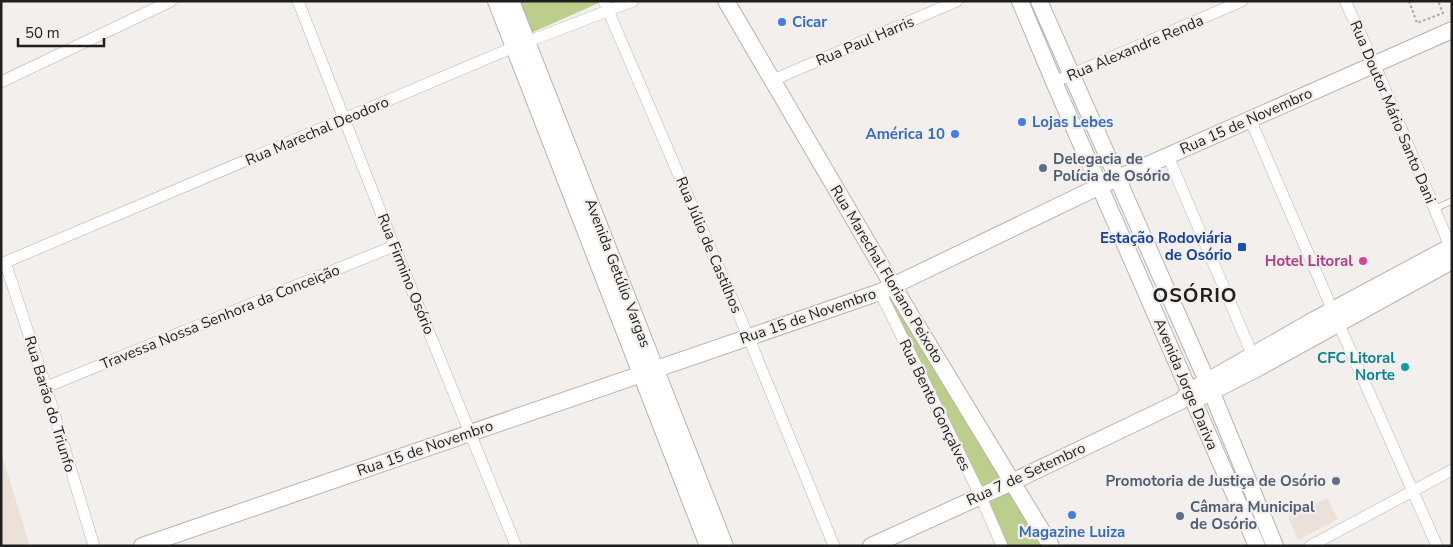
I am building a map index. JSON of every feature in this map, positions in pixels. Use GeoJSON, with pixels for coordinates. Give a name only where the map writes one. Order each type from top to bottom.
{"type":"FeatureCollection","features":[{"type":"Feature","properties":{"kind":"street"},"geometry":{"type":"LineString","coordinates":[[1,82],[171,1]]}},
{"type":"Feature","properties":{"kind":"street","name":"Rua Firmino Osório"},"geometry":{"type":"LineString","coordinates":[[298,1],[394,246],[516,546]]}},
{"type":"Feature","properties":{"kind":"street","name":"Avenida Getúlio Vargas"},"geometry":{"type":"LineString","coordinates":[[496,1],[521,45],[541,96],[648,372],[708,546]]}},
{"type":"Feature","properties":{"kind":"street","name":"Avenida Getúlio Vargas"},"geometry":{"type":"LineString","coordinates":[[511,1],[521,45]]}},
{"type":"Feature","properties":{"kind":"street","name":"Rua Marechal Deodoro"},"geometry":{"type":"LineString","coordinates":[[3,263],[521,45],[606,6],[633,1]]}},
{"type":"Feature","properties":{"kind":"street","name":"Rua Marechal Floriano Peixoto"},"geometry":{"type":"LineString","coordinates":[[726,1],[772,80],[886,289],[1012,482],[1051,546]]}},
{"type":"Feature","properties":{"kind":"street","name":"Rua Paul Harris"},"geometry":{"type":"LineString","coordinates":[[772,80],[957,1]]}},
{"type":"Feature","properties":{"kind":"street","name":"Avenida Jorge Dariva"},"geometry":{"type":"LineString","coordinates":[[1020,1],[1100,186],[1188,398],[1257,546]]}},
{"type":"Feature","properties":{"kind":"street","name":"Avenida Jorge Dariva"},"geometry":{"type":"LineString","coordinates":[[1039,1],[1209,386],[1275,546]]}},
{"type":"Feature","properties":{"kind":"street","name":"Rua Alexandre Renda"},"geometry":{"type":"LineString","coordinates":[[1054,82],[1242,1]]}},
{"type":"Feature","properties":{"kind":"street","name":"Rua Doutor Mário Santo Dani"},"geometry":{"type":"LineString","coordinates":[[1345,1],[1374,63],[1451,252]]}},
{"type":"Feature","properties":{"kind":"street","name":"Rua Júlio de Castilhos"},"geometry":{"type":"LineString","coordinates":[[606,6],[748,336],[834,546]]}},
{"type":"Feature","properties":{"kind":"street","name":"Rua 15 de Novembro"},"geometry":{"type":"LineString","coordinates":[[142,546],[886,289],[1117,178],[1452,30]]}},
{"type":"Feature","properties":{"kind":"street"},"geometry":{"type":"LineString","coordinates":[[1250,119],[1335,317],[1437,546]]}},
{"type":"Feature","properties":{"kind":"street"},"geometry":{"type":"LineString","coordinates":[[1168,156],[1255,361]]}},
{"type":"Feature","properties":{"kind":"street","name":"Travessa Nossa Senhora da Conceição"},"geometry":{"type":"LineString","coordinates":[[46,388],[394,246]]}},
{"type":"Feature","properties":{"kind":"street","name":"Rua 7 de Setembro"},"geometry":{"type":"LineString","coordinates":[[871,546],[1012,482],[1188,398],[1255,361],[1314,320],[1335,317],[1451,252]]}},
{"type":"Feature","properties":{"kind":"street","name":"Rua Barão do Triunfo"},"geometry":{"type":"LineString","coordinates":[[3,263],[46,388],[94,546]]}},
{"type":"Feature","properties":{"kind":"street","name":"Rua Bento Gonçalves"},"geometry":{"type":"LineString","coordinates":[[886,289],[1002,546]]}},
{"type":"Feature","properties":{"kind":"street","name":"Avenida Getúlio Vargas"},"geometry":{"type":"LineString","coordinates":[[648,372],[725,546]]}},
{"type":"Feature","properties":{"kind":"street"},"geometry":{"type":"LineString","coordinates":[[1310,546],[1452,470]]}},
{"type":"Feature","properties":{"kind":"lane"},"geometry":{"type":"LineString","coordinates":[[1434,209],[1452,201]]}},
{"type":"Feature","properties":{"kind":"path"},"geometry":{"type":"LineString","coordinates":[[1409,1],[1417,22],[1443,13],[1438,1]]}},
{"type":"Feature","properties":{"kind":"shaded area"},"geometry":{"type":"Polygon","coordinates":[[[1,452],[30,546],[1,546],[1,452]]]}},
{"type":"Feature","properties":{"kind":"shaded area"},"geometry":{"type":"Polygon","coordinates":[[[1327,498],[1338,519],[1298,540],[1288,517],[1327,498]]]}},
{"type":"Feature","properties":{"kind":"green space"},"geometry":{"type":"Polygon","coordinates":[[[517,1],[600,1],[601,2],[531,33],[517,1]]]}},
{"type":"Feature","properties":{"kind":"green space"},"geometry":{"type":"Polygon","coordinates":[[[892,293],[1008,480],[981,491],[885,296],[892,293]]]}},
{"type":"Feature","properties":{"kind":"green space"},"geometry":{"type":"Polygon","coordinates":[[[1010,489],[1045,546],[1006,546],[986,500],[1010,489]]]}},
{"type":"Feature","properties":{"kind":"place","name":"Cicar"},"geometry":{"type":"Point","coordinates":[782,22]}},
{"type":"Feature","properties":{"kind":"place","name":"Lojas Lebes"},"geometry":{"type":"Point","coordinates":[1022,122]}},
{"type":"Feature","properties":{"kind":"place","name":"América 10"},"geometry":{"type":"Point","coordinates":[955,134]}},
{"type":"Feature","properties":{"kind":"place","name":"Delegacia de Polícia de Osório"},"geometry":{"type":"Point","coordinates":[1043,168]}},
{"type":"Feature","properties":{"kind":"place","name":"Estação Rodoviária de Osório"},"geometry":{"type":"Point","coordinates":[1242,247]}},
{"type":"Feature","properties":{"kind":"place","name":"Hotel Litoral"},"geometry":{"type":"Point","coordinates":[1363,261]}},
{"type":"Feature","properties":{"kind":"place","name":"CFC Litoral Norte"},"geometry":{"type":"Point","coordinates":[1405,367]}},
{"type":"Feature","properties":{"kind":"place","name":"Promotoria de Justiça de Osório"},"geometry":{"type":"Point","coordinates":[1336,481]}},
{"type":"Feature","properties":{"kind":"place","name":"Magazine Luiza"},"geometry":{"type":"Point","coordinates":[1072,515]}},
{"type":"Feature","properties":{"kind":"place","name":"Câmara Municipal de Osório"},"geometry":{"type":"Point","coordinates":[1180,516]}},
{"type":"Feature","properties":{"kind":"district","name":"OSÓRIO"},"geometry":{"type":"Point","coordinates":[1195,295]}}]}
